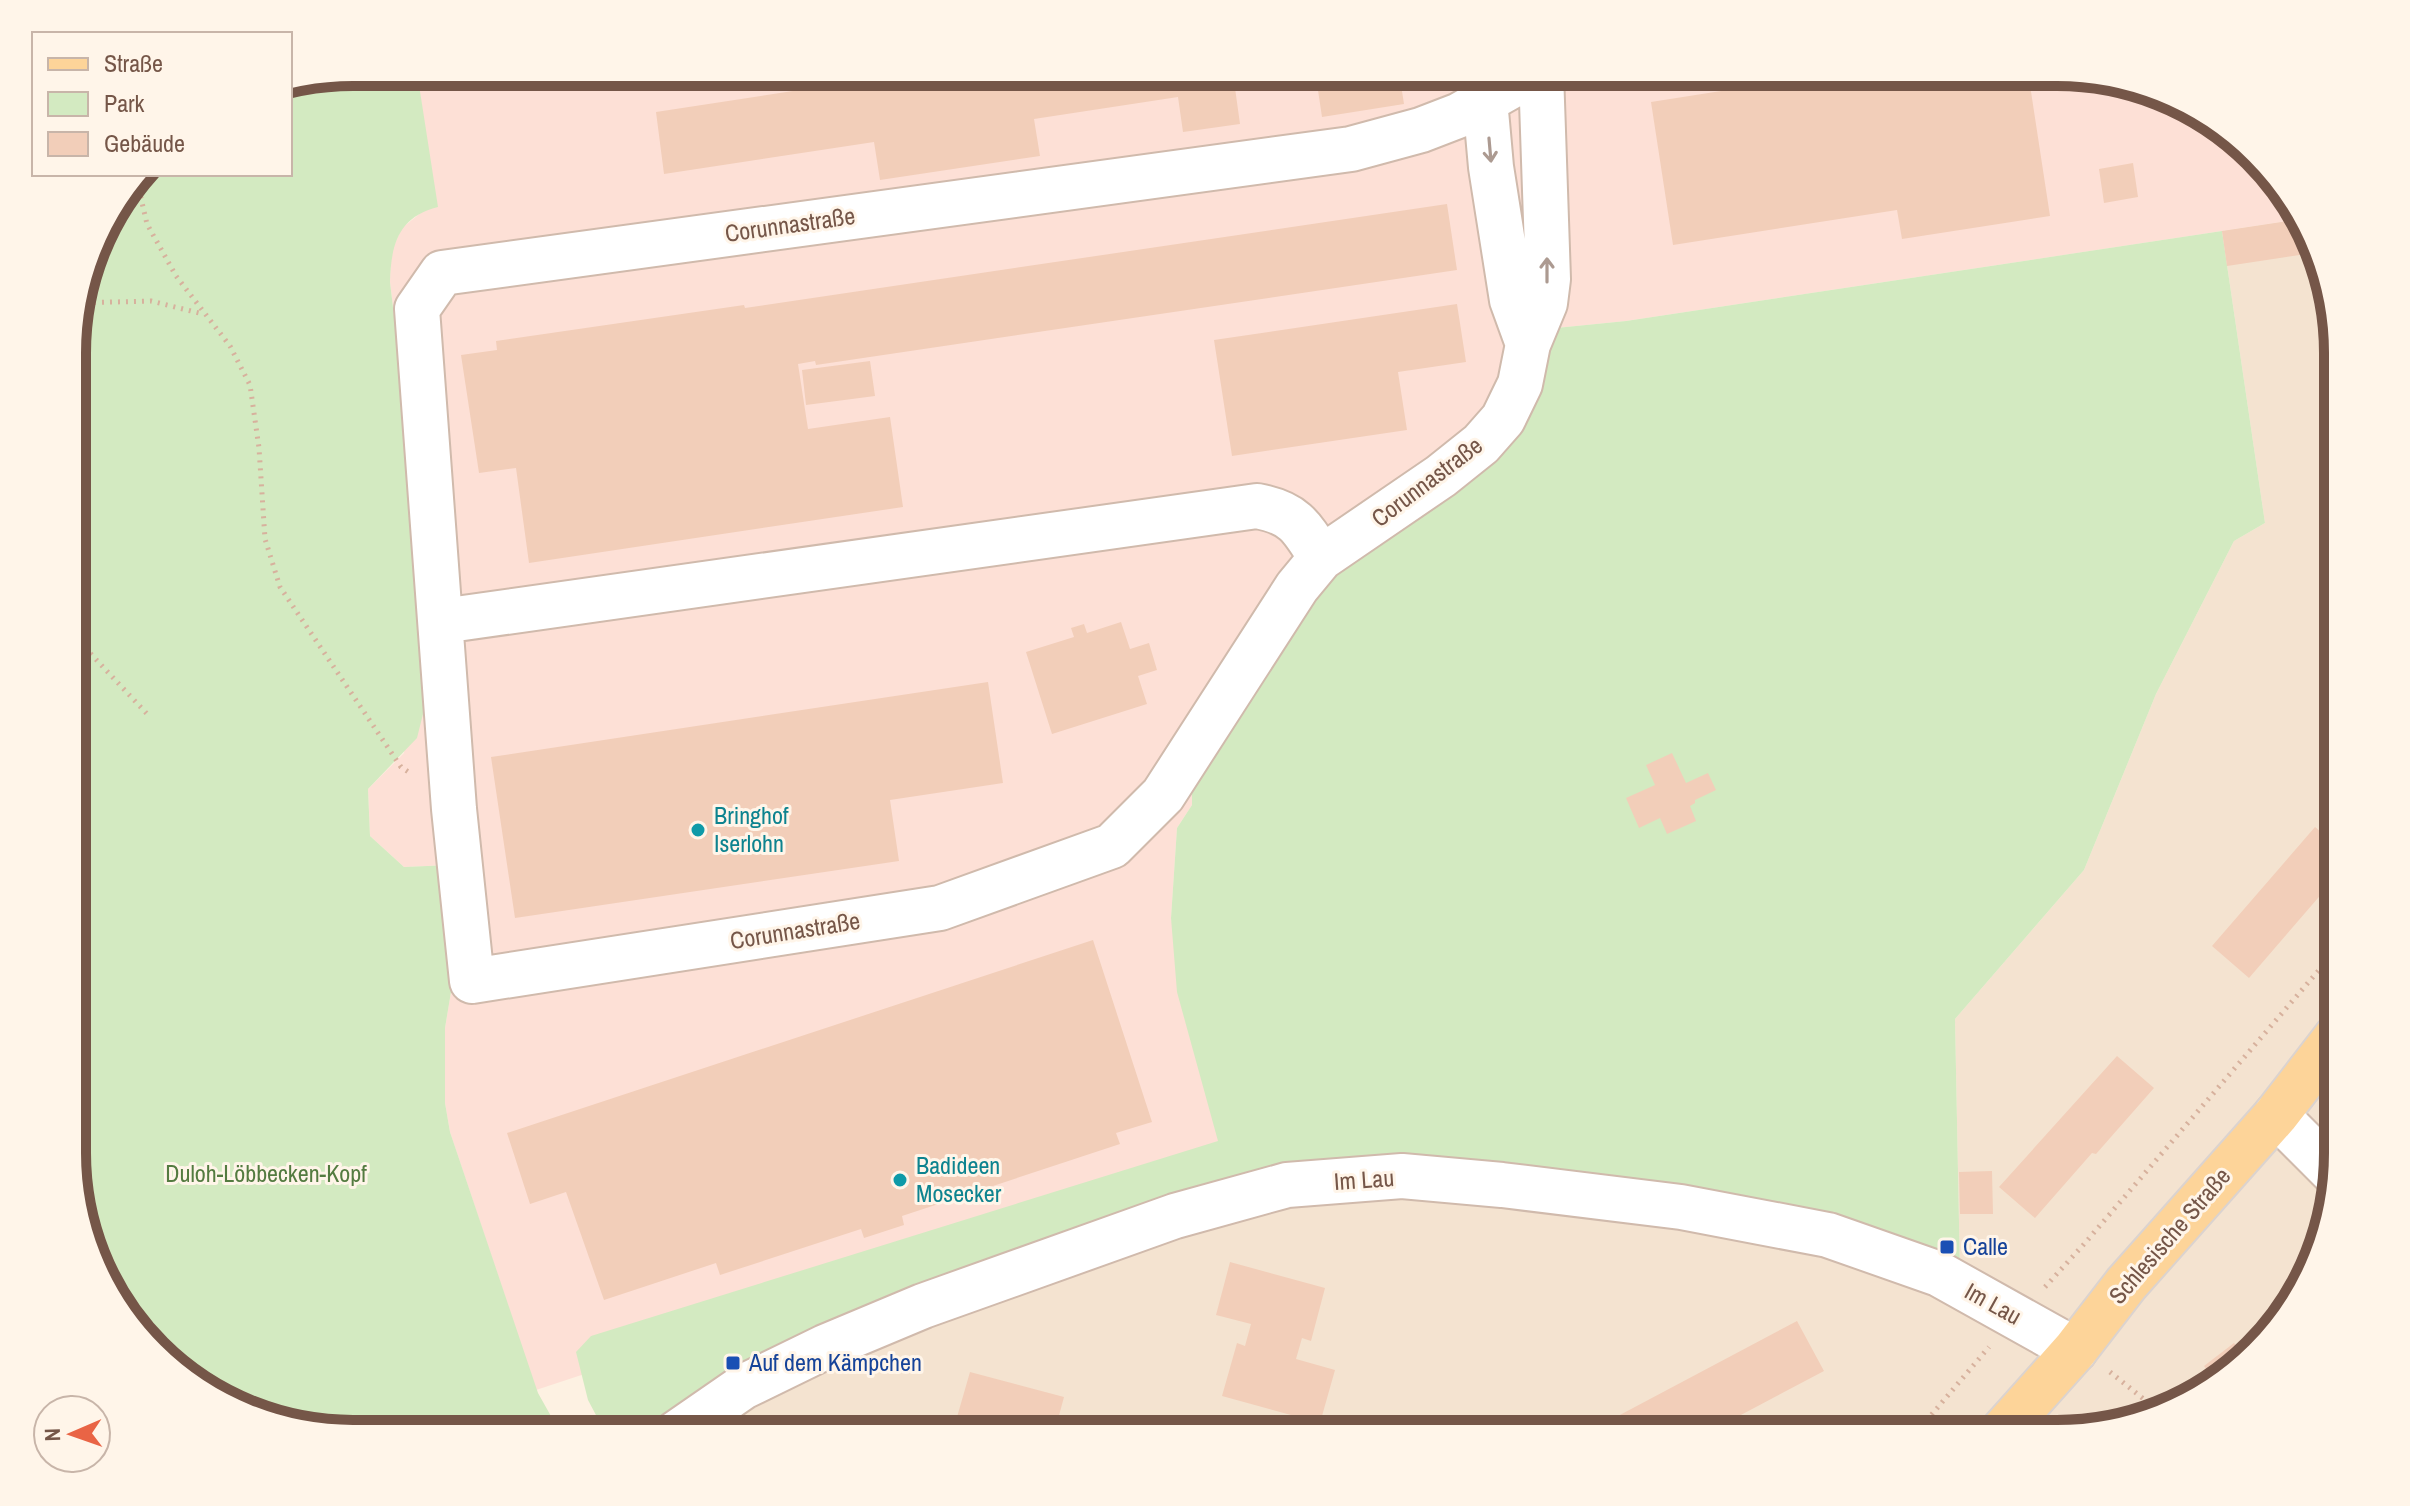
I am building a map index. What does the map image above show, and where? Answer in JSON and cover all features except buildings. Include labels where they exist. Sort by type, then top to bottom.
[{"type":"main road","name":"Schlesische Straße","points":[[2013,1419],[2075,1350],[2126,1284],[2276,1115],[2323,1054]]},
{"type":"street","points":[[1486,86],[1491,167],[1512,300],[1528,344]]},
{"type":"street","name":"Corunnastraße","points":[[1486,86],[1460,115],[1421,130],[1351,149],[442,273],[417,309],[454,809],[472,981],[940,908],[1112,846],[1163,795],[1297,587],[1321,558],[1441,476],[1481,444],[1503,419],[1520,384],[1528,344],[1545,303],[1548,279],[1540,86]]},
{"type":"street","points":[[442,621],[1257,506],[1278,510],[1299,523],[1321,558]]},
{"type":"street","points":[[2276,1115],[2323,1162]]},
{"type":"street","name":"Im Lau","points":[[696,1420],[743,1387],[825,1347],[923,1306],[1175,1216],[1287,1185],[1402,1176],[1502,1185],[1696,1210],[1828,1235],[1939,1274],[2075,1350]]},
{"type":"path","points":[[140,193],[147,224],[176,276],[230,346],[250,385],[259,448],[265,539],[280,587],[401,767],[454,809]]},
{"type":"path","points":[[91,303],[151,301],[204,314]]},
{"type":"path","points":[[86,649],[149,716]]},
{"type":"path","points":[[1928,1419],[2095,1231],[2323,965]]},
{"type":"path","points":[[2075,1350],[2102,1366],[2149,1403]]},
{"type":"shaded area","points":[[419,87],[2092,88],[2143,100],[2205,131],[2233,152],[2258,177],[2289,221],[1626,321],[1546,329],[1192,781],[1192,805],[1177,828],[1171,918],[1224,1163],[536,1390],[450,1132],[445,1103],[445,1028],[452,986],[451,865],[404,867],[370,836],[368,789],[404,753],[423,561],[390,282],[391,252],[402,228],[423,211]]},
{"type":"shaded area","points":[[2289,221],[2310,267],[2319,301],[2323,335],[2323,1171],[2319,1205],[2310,1239],[2296,1271],[2258,1329],[2220,1365],[2159,1400],[2126,1411],[2075,1419],[716,1420],[800,1366],[1241,1205],[1493,1187],[1960,1273],[1955,1019],[2084,870],[2156,694],[2234,541],[2265,523],[2222,231]]},
{"type":"green space","name":"Duloh-Löbbecken-Kopf","points":[[335,87],[419,87],[438,207],[414,218],[399,234],[392,256],[390,282],[423,561],[423,714],[417,738],[368,789],[370,836],[404,867],[451,865],[452,986],[445,1028],[445,1103],[450,1132],[538,1393],[553,1420],[318,1418],[267,1406],[235,1392],[190,1365],[141,1316],[106,1255],[88,1188],[88,318],[106,251],[122,219],[153,176],[292,176],[292,93],[301,91]]},
{"type":"green space","points":[[2222,231],[2265,523],[2234,541],[2156,694],[2084,870],[1955,1019],[1960,1273],[1832,1228],[1282,1173],[682,1420],[599,1420],[588,1400],[576,1352],[591,1336],[1218,1141],[1177,992],[1171,918],[1177,828],[1192,805],[1192,781],[1326,572],[1445,487],[1546,329],[1626,321]]},
{"type":"place","name":"Bringhof Iserlohn","points":[[698,830]]},
{"type":"place","name":"Badideen Mosecker","points":[[900,1180]]},
{"type":"place","name":"Calle","points":[[1947,1247]]},
{"type":"place","name":"Auf dem Kämpchen","points":[[733,1363]]}]
